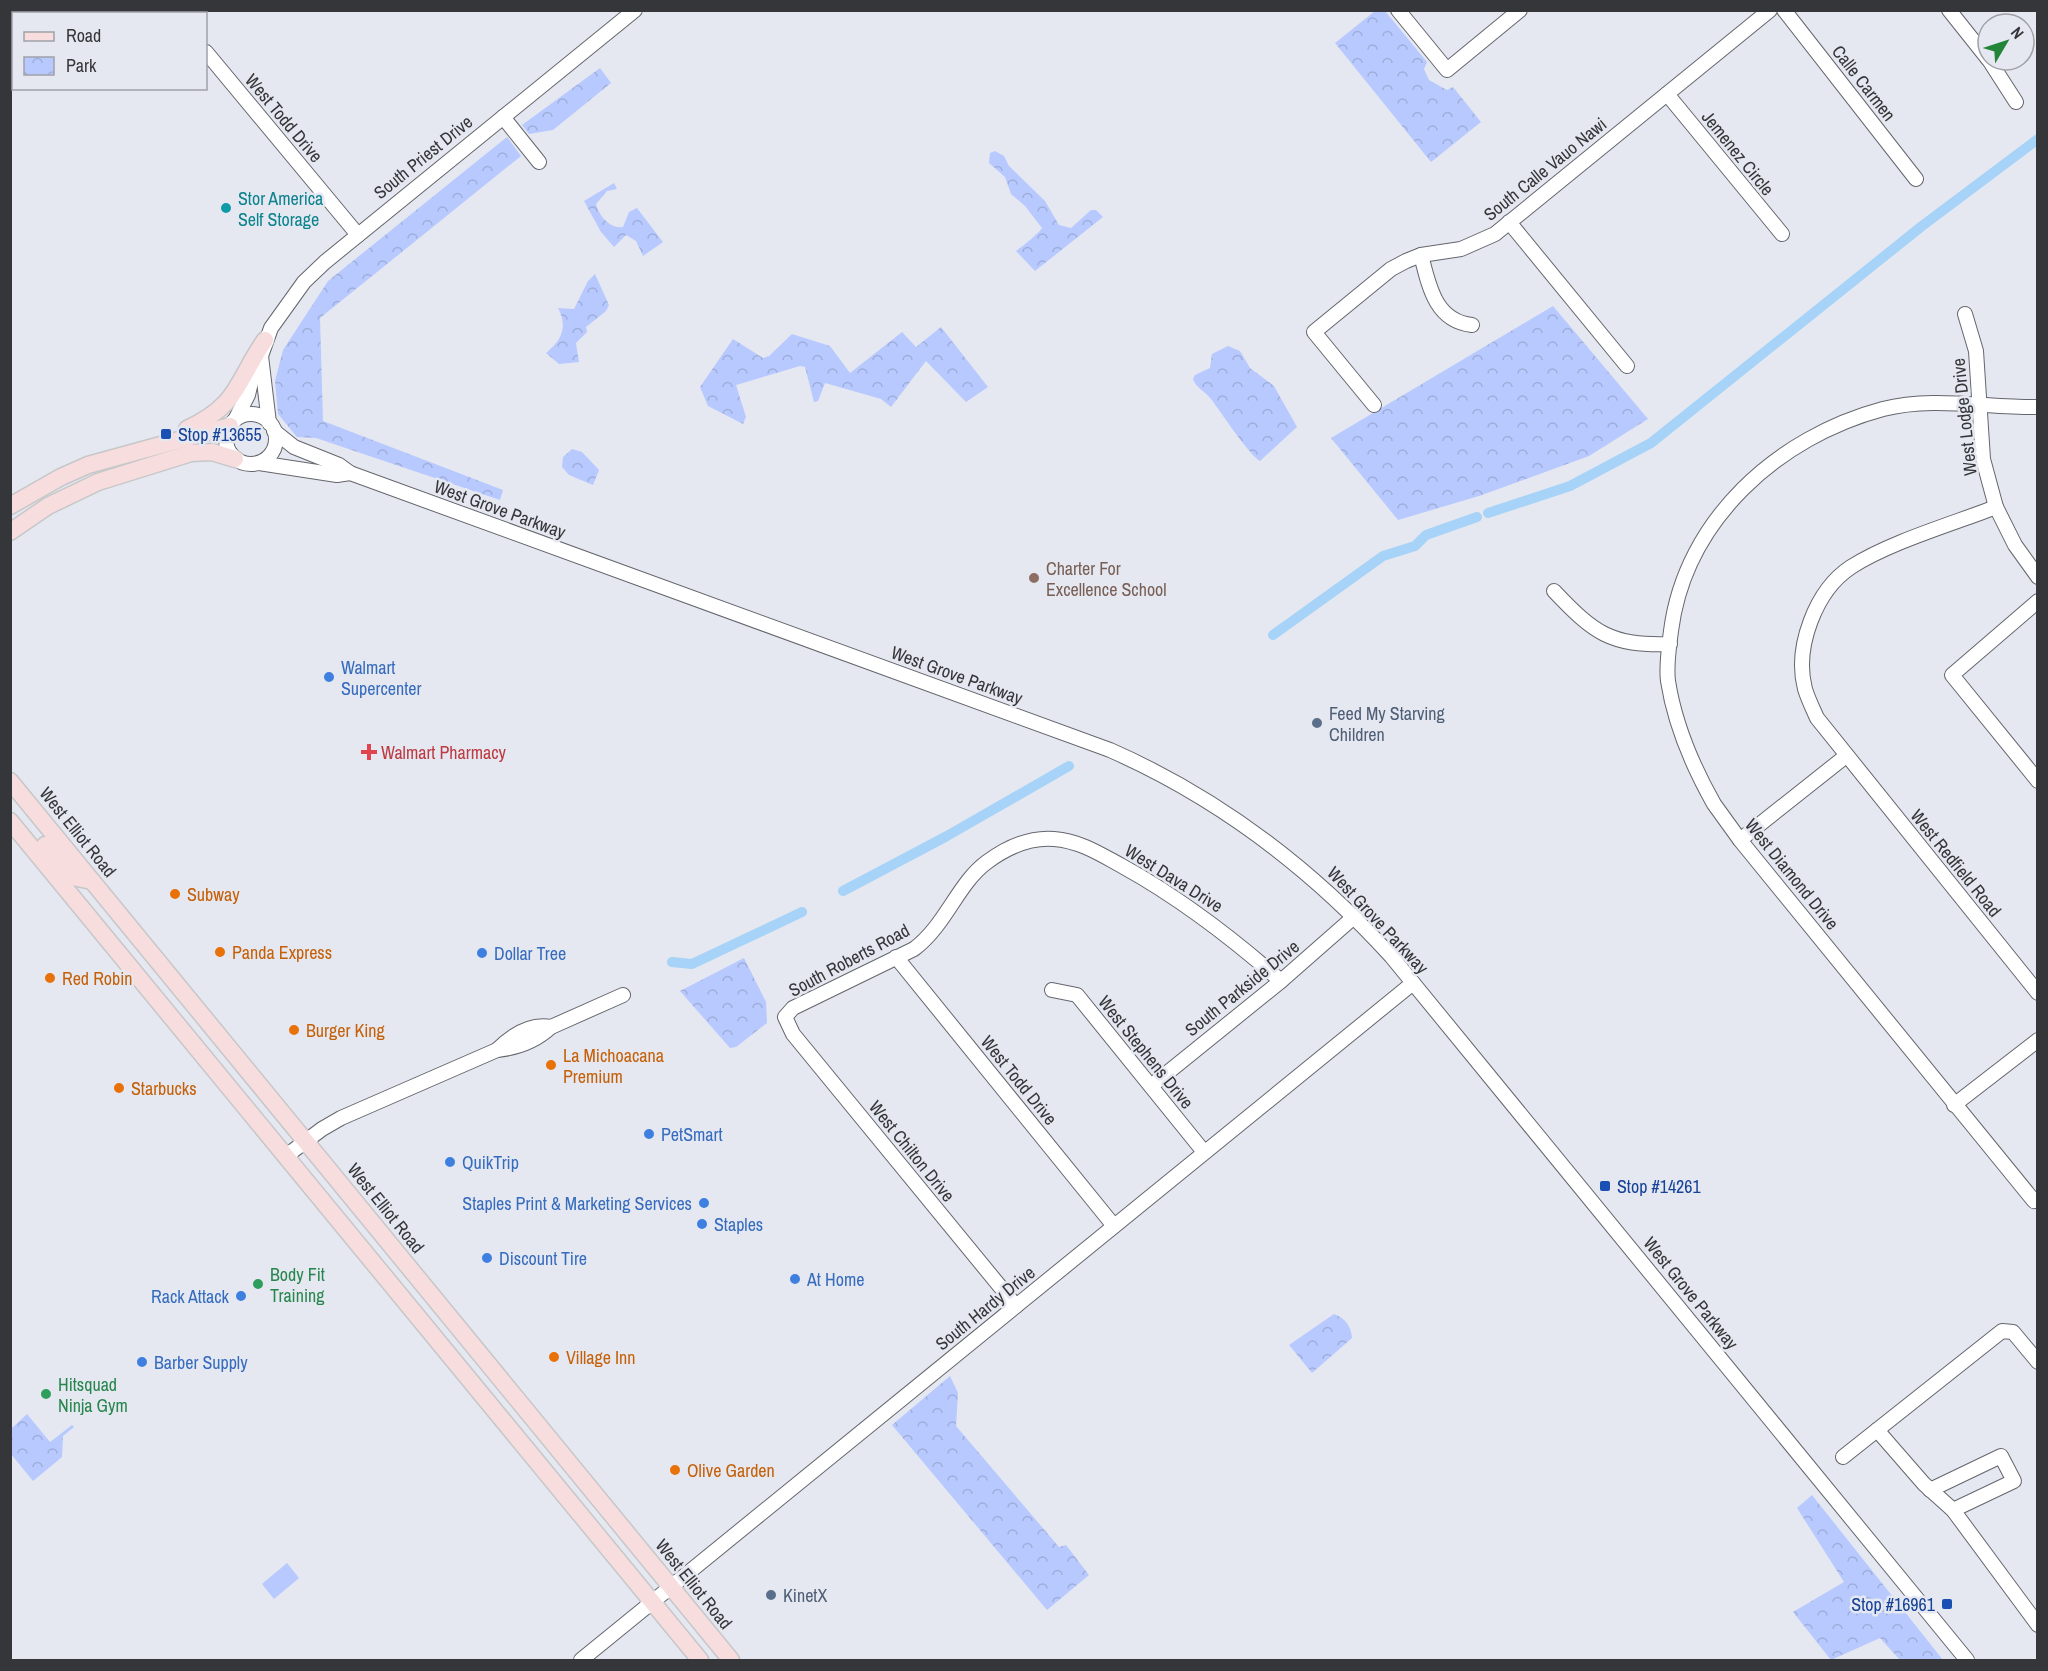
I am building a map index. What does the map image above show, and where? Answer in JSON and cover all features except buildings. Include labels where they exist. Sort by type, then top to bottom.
[{"type":"main road","points":[[146,448],[207,420],[221,410],[242,383],[250,363],[263,348]]},
{"type":"main road","points":[[10,506],[76,470],[232,423]]},
{"type":"main road","points":[[16,527],[62,498],[98,482],[180,457],[212,452],[235,459]]},
{"type":"main road","points":[[16,527],[34,504],[72,482],[76,470]]},
{"type":"main road","name":"West Elliot Road","points":[[10,781],[731,1660]]},
{"type":"main road","points":[[13,824],[35,833],[72,877],[92,881]]},
{"type":"main road","points":[[13,824],[700,1660]]},
{"type":"main road","points":[[75,899],[93,900],[127,940],[147,947]]},
{"type":"street","name":"South Priest Drive","points":[[232,423],[248,395],[255,365],[263,348],[304,282],[357,235],[635,10]]},
{"type":"street","points":[[1398,10],[1447,70],[1520,10]]},
{"type":"street","name":"South Calle Vauo Nawi","points":[[1374,405],[1314,332],[1391,269],[1421,255],[1461,249],[1495,234],[1770,10]]},
{"type":"street","name":"Calle Carmen","points":[[1784,10],[1916,178]]},
{"type":"street","points":[[1949,10],[1976,45]]},
{"type":"street","name":"West Todd Drive","points":[[207,53],[357,235]]},
{"type":"street","points":[[1996,72],[2016,102]]},
{"type":"street","name":"Jemenez Circle","points":[[1667,94],[1782,234]]},
{"type":"street","points":[[503,117],[539,162]]},
{"type":"street","points":[[1509,222],[1627,366]]},
{"type":"street","points":[[1421,255],[1431,291],[1440,308],[1457,323],[1472,325]]},
{"type":"street","name":"West Lodge Drive","points":[[1965,314],[1976,351],[1983,459],[1996,507],[2015,545],[2037,577]]},
{"type":"street","points":[[263,348],[275,439],[271,453],[259,463],[243,463],[235,459],[227,447],[226,440],[232,423],[242,416],[257,415],[272,427]]},
{"type":"street","points":[[1554,591],[1593,630],[1637,645],[1670,644],[1674,605],[1712,522],[1743,488],[1794,446],[1843,421],[1886,408],[1937,404],[2037,407]]},
{"type":"street","name":"West Grove Parkway","points":[[272,427],[294,447],[339,465],[350,473],[1110,750],[1174,782],[1242,822],[1303,868],[1354,916],[1413,983],[1967,1660]]},
{"type":"street","name":"West Grove Parkway","points":[[259,463],[337,475],[350,473]]},
{"type":"street","name":"West Redfield Road","points":[[1996,507],[1893,547],[1851,567],[1827,590],[1811,619],[1803,656],[1804,687],[1817,718],[2037,993]]},
{"type":"street","points":[[2037,601],[1952,675],[2037,781]]},
{"type":"street","name":"West Diamond Drive","points":[[1670,644],[1668,679],[1677,724],[1687,754],[1714,804],[1740,840],[1954,1105],[2036,1200]]},
{"type":"street","points":[[1740,840],[1846,756]]},
{"type":"street","name":"West Dava Drive","points":[[1032,841],[1054,839],[1085,846],[1164,889],[1219,928],[1281,981]]},
{"type":"street","name":"South Roberts Road","points":[[785,1017],[800,1004],[896,957],[930,937],[984,864],[1007,848],[1032,841]]},
{"type":"street","name":"South Parkside Drive","points":[[1151,1086],[1281,981],[1354,916]]},
{"type":"street","name":"West Todd Drive","points":[[896,957],[1114,1227]]},
{"type":"street","name":"South Hardy Drive","points":[[581,1660],[1413,983]]},
{"type":"street","name":"West Stephens Drive","points":[[1052,990],[1077,995],[1204,1152]]},
{"type":"street","points":[[286,1156],[341,1118],[497,1050],[514,1048],[542,1035],[551,1027],[623,995]]},
{"type":"street","name":"West Chilton Drive","points":[[785,1017],[793,1034],[1016,1306]]},
{"type":"street","points":[[1954,1105],[2037,1040]]},
{"type":"street","points":[[1843,1457],[2002,1331],[2013,1332],[2037,1362]]},
{"type":"street","points":[[1877,1430],[1930,1490],[1953,1510],[2037,1625]]},
{"type":"street","points":[[1930,1490],[2001,1456],[2014,1481],[1953,1510]]},
{"type":"green space","points":[[1375,11],[1385,11],[1427,62],[1424,69],[1429,80],[1447,90],[1453,87],[1481,122],[1431,162],[1335,43]]},
{"type":"green space","points":[[600,68],[611,83],[553,130],[529,134],[522,125]]},
{"type":"green space","points":[[507,137],[521,156],[320,318],[323,421],[503,490],[500,500],[316,438],[297,437],[278,414],[275,381],[283,350],[328,281]]},
{"type":"green space","points":[[995,151],[1004,156],[1009,166],[1045,201],[1059,225],[1071,228],[1091,210],[1096,210],[1103,217],[1035,271],[1016,251],[1042,228],[1025,206],[1011,194],[1005,177],[989,163],[990,153]]},
{"type":"green space","points":[[614,183],[617,189],[607,191],[596,204],[597,209],[610,224],[623,227],[629,212],[637,208],[663,242],[643,256],[636,241],[626,235],[614,247],[601,232],[584,201]]},
{"type":"green space","points":[[595,274],[609,305],[606,311],[586,327],[587,332],[576,343],[579,362],[559,364],[546,353],[562,333],[563,321],[558,308],[574,309],[588,281]]},
{"type":"green space","points":[[1553,306],[1648,419],[1589,456],[1479,496],[1398,520],[1331,438]]},
{"type":"green space","points":[[941,327],[988,387],[966,402],[926,361],[891,407],[881,399],[825,383],[818,401],[814,402],[805,367],[800,366],[736,385],[746,417],[743,424],[708,406],[700,387],[733,339],[763,358],[769,356],[792,334],[830,346],[850,373],[902,332],[916,347]]},
{"type":"green space","points":[[1228,346],[1240,351],[1250,368],[1274,386],[1297,427],[1260,461],[1249,451],[1211,399],[1193,379],[1195,375],[1210,368],[1212,354]]},
{"type":"green space","points":[[572,449],[582,452],[599,470],[593,485],[569,475],[562,467],[563,457]]},
{"type":"green space","points":[[744,958],[766,1002],[767,1023],[736,1047],[730,1048],[680,991]]},
{"type":"green space","points":[[1334,1314],[1347,1323],[1352,1338],[1312,1373],[1289,1345]]},
{"type":"green space","points":[[950,1376],[958,1393],[956,1426],[1059,1547],[1066,1545],[1089,1575],[1047,1610],[892,1425]]},
{"type":"green space","points":[[27,1414],[50,1442],[72,1425],[74,1427],[63,1436],[62,1457],[33,1481],[11,1454],[11,1429]]},
{"type":"green space","points":[[1812,1495],[1943,1660],[1900,1660],[1880,1638],[1831,1660],[1793,1612],[1844,1582],[1797,1508]]},
{"type":"green space","points":[[287,1563],[299,1578],[274,1599],[262,1584]]},
{"type":"waterway","points":[[1488,513],[1570,486],[1651,443],[1922,226],[2038,139]]},
{"type":"waterway","points":[[1273,635],[1383,556],[1415,546],[1426,535],[1477,517]]},
{"type":"waterway","points":[[843,891],[947,836],[1069,766]]},
{"type":"waterway","points":[[672,962],[692,964],[802,912]]},
{"type":"place","name":"Stor America Self Storage","points":[[226,208]]},
{"type":"place","name":"Stop #13655","points":[[166,434]]},
{"type":"place","name":"Charter For Excellence School","points":[[1034,578]]},
{"type":"place","name":"Walmart Supercenter","points":[[329,677]]},
{"type":"place","name":"Feed My Starving Children","points":[[1317,723]]},
{"type":"place","name":"Walmart Pharmacy","points":[[369,752]]},
{"type":"place","name":"Subway","points":[[175,894]]},
{"type":"place","name":"Panda Express","points":[[220,952]]},
{"type":"place","name":"Dollar Tree","points":[[482,953]]},
{"type":"place","name":"Red Robin","points":[[50,978]]},
{"type":"place","name":"Burger King","points":[[294,1030]]},
{"type":"place","name":"La Michoacana Premium","points":[[551,1065]]},
{"type":"place","name":"Starbucks","points":[[119,1088]]},
{"type":"place","name":"PetSmart","points":[[649,1134]]},
{"type":"place","name":"QuikTrip","points":[[450,1162]]},
{"type":"place","name":"Stop #14261","points":[[1605,1186]]},
{"type":"place","name":"Staples Print & Marketing Services","points":[[704,1203]]},
{"type":"place","name":"Staples","points":[[702,1224]]},
{"type":"place","name":"Discount Tire","points":[[487,1258]]},
{"type":"place","name":"At Home","points":[[795,1279]]},
{"type":"place","name":"Body Fit Training","points":[[258,1284]]},
{"type":"place","name":"Rack Attack","points":[[241,1296]]},
{"type":"place","name":"Village Inn","points":[[554,1357]]},
{"type":"place","name":"Barber Supply","points":[[142,1362]]},
{"type":"place","name":"Hitsquad Ninja Gym","points":[[46,1394]]},
{"type":"place","name":"Olive Garden","points":[[675,1470]]},
{"type":"place","name":"KinetX","points":[[771,1595]]},
{"type":"place","name":"Stop #16961","points":[[1947,1604]]}]
